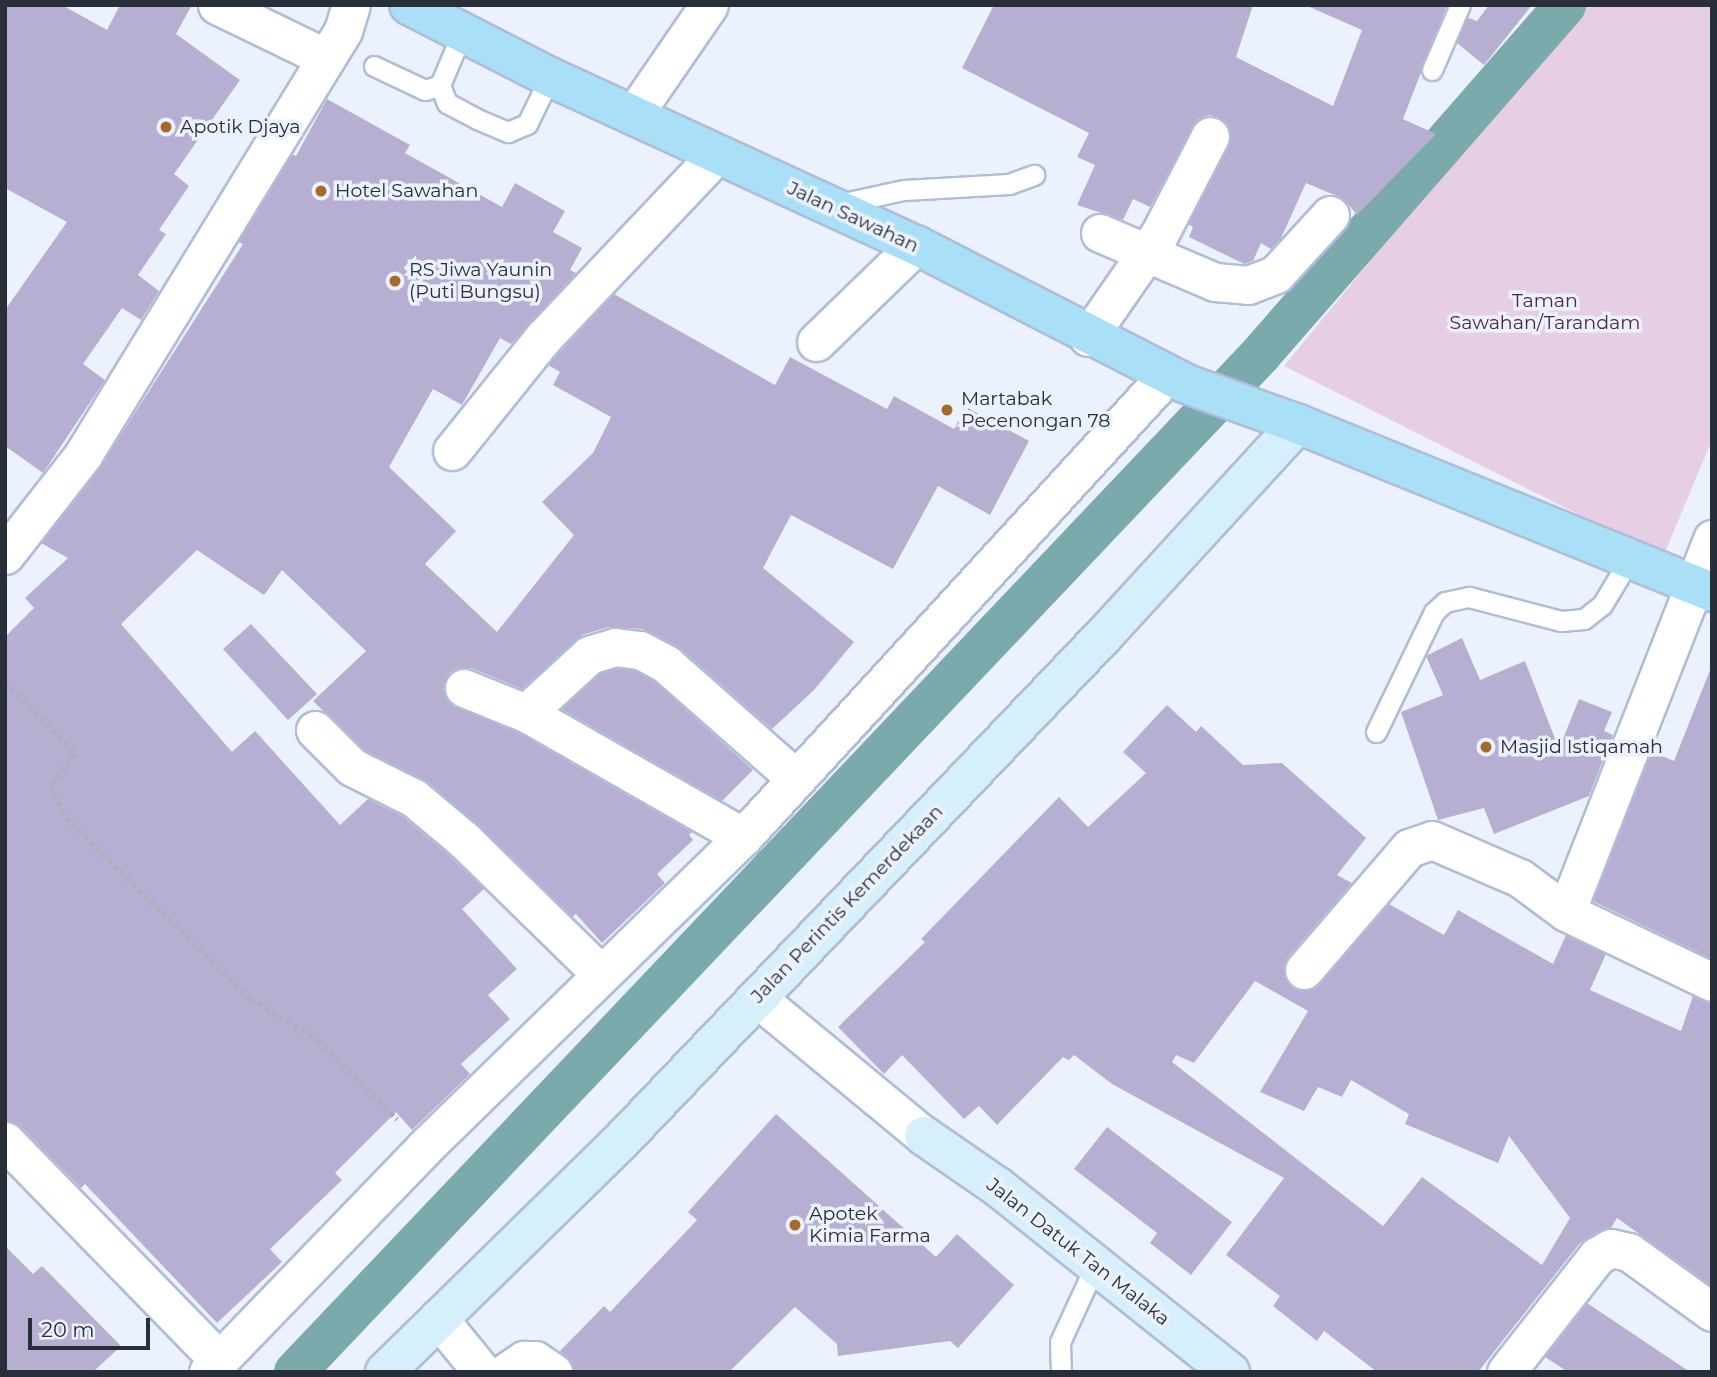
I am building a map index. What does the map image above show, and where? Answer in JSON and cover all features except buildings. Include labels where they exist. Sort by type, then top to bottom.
[{"type":"main road","name":"Jalan Sawahan","points":[[409,5],[456,21],[550,77],[916,245],[1088,337],[1176,379],[1287,420],[1703,589]]},
{"type":"main road","name":"Jalan Perintis Kemerdekaan","points":[[385,1372],[621,1141],[1117,622],[1287,420]]},
{"type":"main road","name":"Jalan Datuk Tan Malaka","points":[[924,1136],[998,1187],[1230,1372]]},
{"type":"street","points":[[217,5],[326,58]]},
{"type":"street","points":[[5,555],[83,455],[343,31],[351,5]]},
{"type":"street","points":[[634,114],[709,5]]},
{"type":"street","points":[[1088,337],[1146,253],[1210,136]]},
{"type":"street","points":[[452,451],[543,338],[717,154]]},
{"type":"street","points":[[1100,233],[1215,282],[1248,285],[1276,275],[1331,215]]},
{"type":"street","points":[[816,342],[916,245]]},
{"type":"street","points":[[5,1141],[214,1366],[425,1147],[600,973],[743,837],[794,777],[1176,379]]},
{"type":"street","points":[[1566,912],[1703,589],[1712,539]]},
{"type":"street","points":[[526,713],[589,655],[615,646],[640,650],[666,664],[794,777]]},
{"type":"street","points":[[464,688],[526,713],[743,837]]},
{"type":"street","points":[[316,730],[352,767],[414,798],[464,840],[600,973]]},
{"type":"street","points":[[1304,970],[1409,848],[1421,841],[1447,843],[1520,878],[1566,912],[1712,982]]},
{"type":"street","points":[[757,998],[924,1136]]},
{"type":"street","points":[[1506,1372],[1597,1256],[1611,1248],[1629,1251],[1710,1308]]},
{"type":"street","points":[[438,1318],[482,1372]]},
{"type":"street","points":[[506,1372],[524,1360],[535,1360],[553,1372]]},
{"type":"lane","points":[[1432,70],[1460,5]]},
{"type":"lane","points":[[456,21],[440,85],[447,103],[508,132],[527,124],[550,77]]},
{"type":"lane","points":[[374,66],[425,90],[440,85]]},
{"type":"lane","points":[[831,206],[904,190],[1009,184],[1034,175]]},
{"type":"lane","points":[[1376,732],[1434,612],[1445,602],[1469,597],[1561,621],[1584,619],[1602,605],[1629,560]]},
{"type":"lane","points":[[1061,1372],[1060,1342],[1095,1266]]},
{"type":"path","points":[[5,681],[76,754],[50,787],[66,817],[250,999],[318,1040],[425,1147]]},
{"type":"green space","name":"Taman Sawahan/Tarandam","points":[[1580,5],[1712,5],[1712,440],[1663,557],[1284,366]]},
{"type":"waterway","points":[[295,1372],[1260,355],[1565,5]]},
{"type":"place","name":"Apotik Djaya","points":[[166,127]]},
{"type":"place","name":"Hotel Sawahan","points":[[321,191]]},
{"type":"place","name":"RS Jiwa Yaunin (Puti Bungsu)","points":[[395,281]]},
{"type":"place","name":"Martabak Pecenongan 78","points":[[947,410]]},
{"type":"place","name":"Masjid Istiqamah","points":[[1486,747]]},
{"type":"place","name":"Apotek Kimia Farma","points":[[795,1225]]}]
